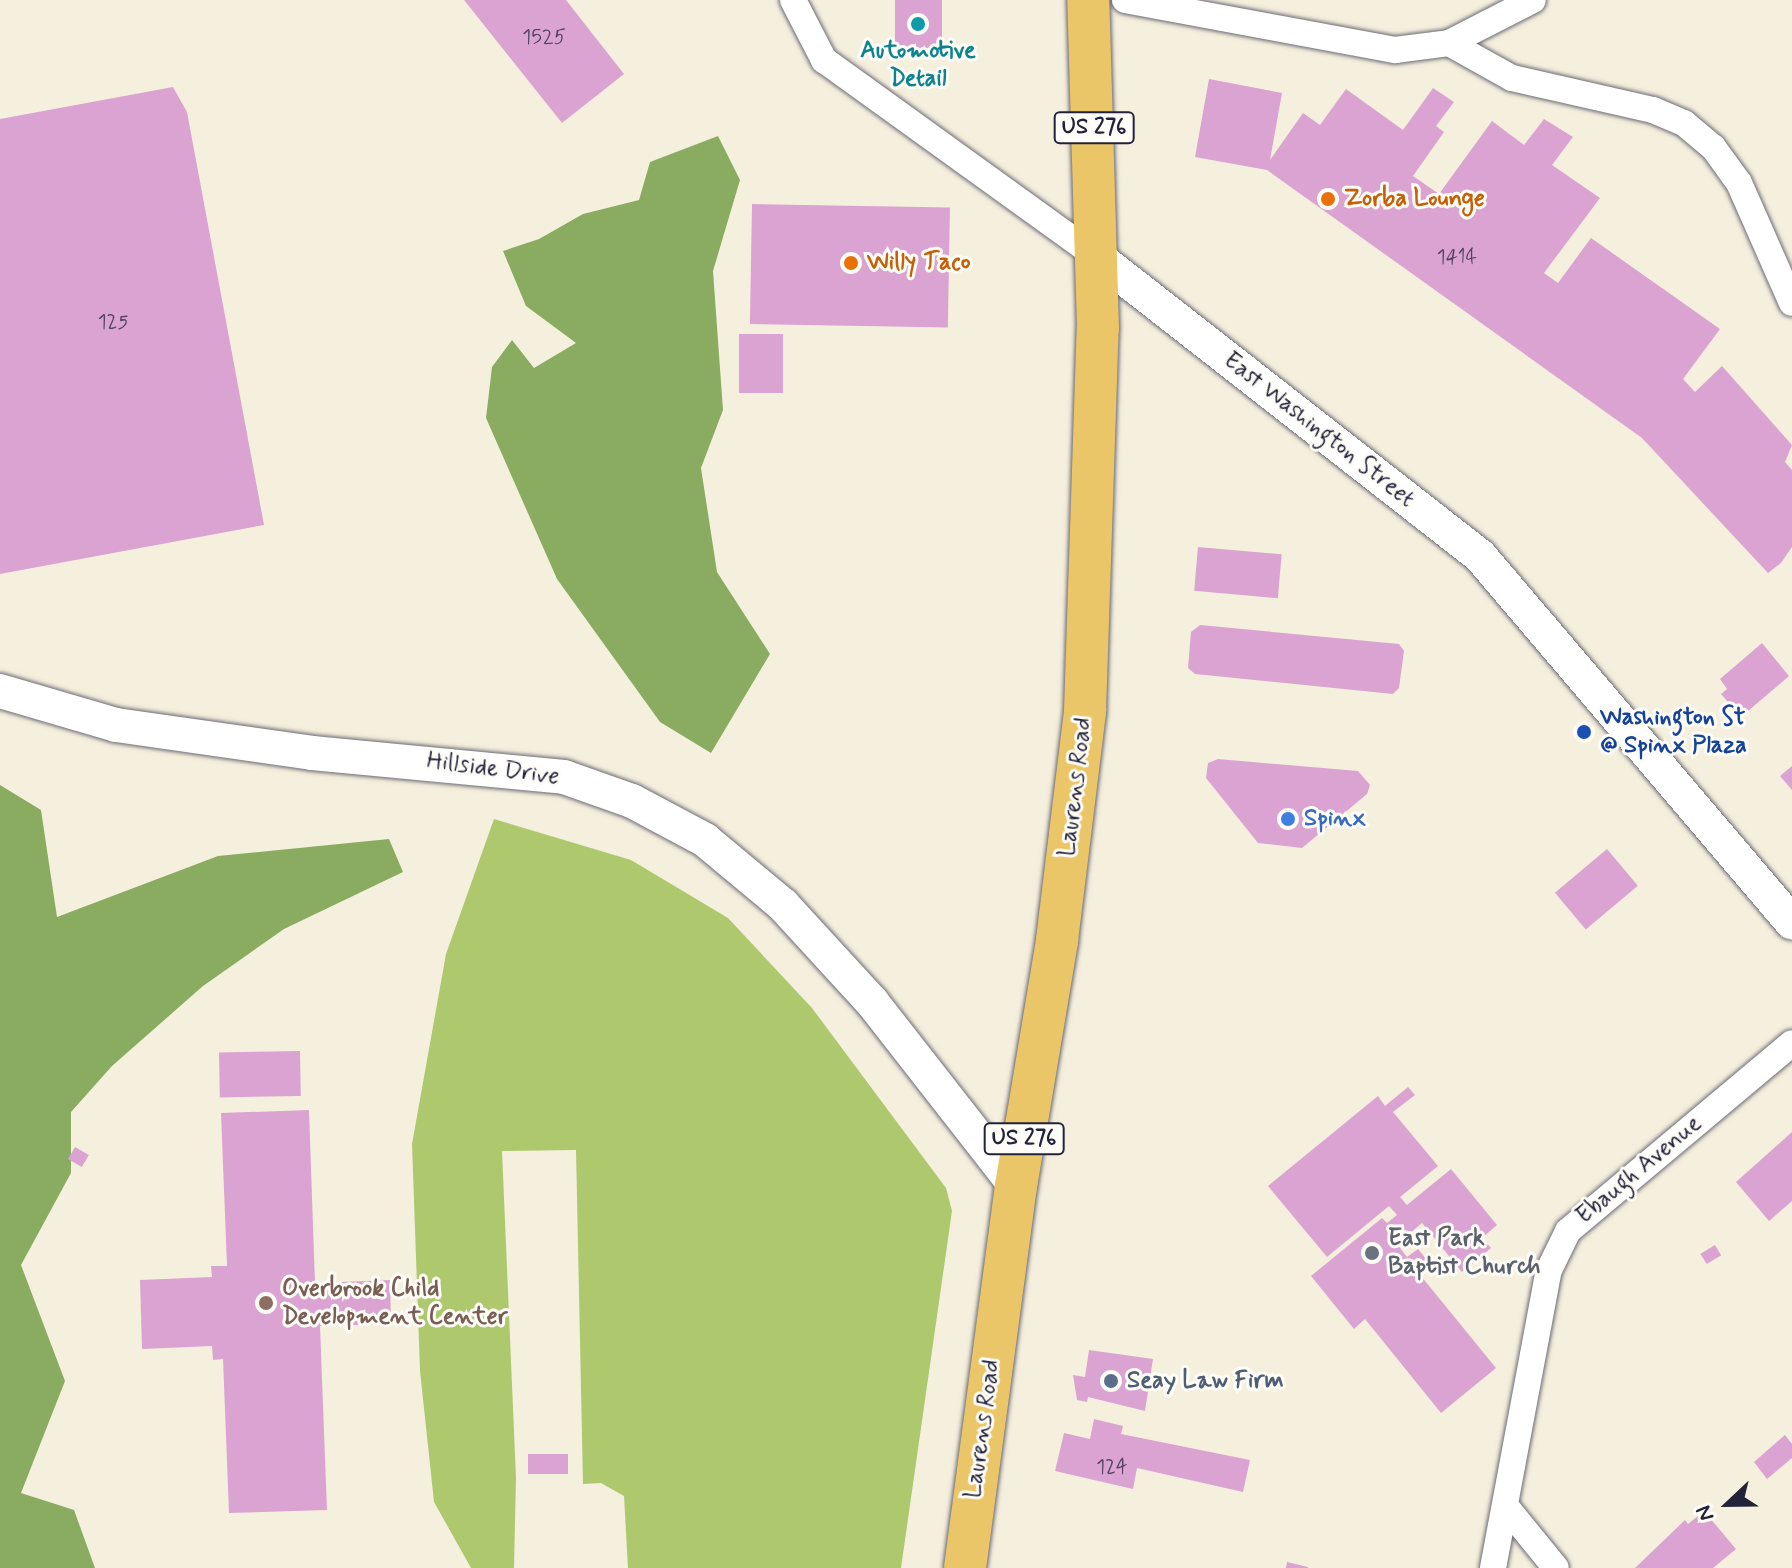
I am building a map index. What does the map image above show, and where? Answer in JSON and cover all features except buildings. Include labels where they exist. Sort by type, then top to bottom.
[{"type":"main road","name":"Laurens Road","points":[[965,1568],[1016,1186],[1057,940],[1085,711],[1096,256],[1088,0]]},
{"type":"street","name":"East Washington Street","points":[[793,0],[824,60],[1096,256],[1480,556],[1792,922]]},
{"type":"street","points":[[1125,0],[1395,50],[1449,43],[1533,0]]},
{"type":"street","points":[[1449,43],[1512,78],[1653,110],[1684,123],[1713,147],[1739,183],[1792,303]]},
{"type":"street","name":"Hillside Drive","points":[[0,691],[116,725],[312,753],[564,777],[632,801],[705,840],[783,905],[872,1002],[1016,1186]]},
{"type":"street","name":"Ebaugh Avenue","points":[[1493,1568],[1507,1508],[1549,1270],[1568,1231],[1792,1043]]},
{"type":"street","points":[[1507,1508],[1556,1568]]},
{"type":"green space","points":[[718,136],[740,180],[713,271],[723,410],[701,468],[717,572],[770,654],[711,753],[660,722],[557,579],[486,418],[492,367],[512,340],[534,368],[576,343],[526,306],[503,251],[539,239],[583,214],[639,200],[650,162]]},
{"type":"green space","points":[[0,785],[41,810],[57,917],[218,856],[389,839],[403,872],[284,929],[203,986],[112,1066],[71,1112],[71,1173],[21,1265],[65,1381],[21,1493],[74,1510],[95,1568],[0,1568]]},
{"type":"green space","points":[[494,819],[631,860],[728,918],[812,1008],[946,1188],[952,1211],[901,1568],[628,1568],[624,1496],[601,1483],[583,1484],[576,1150],[502,1151],[516,1478],[514,1568],[471,1568],[434,1502],[420,1371],[412,1144],[446,954]]},
{"type":"place","name":"Automotive Detail","points":[[918,24]]},
{"type":"place","name":"Zorba Lounge","points":[[1328,199]]},
{"type":"place","name":"Willy Taco","points":[[851,263]]},
{"type":"place","name":"Washington St @ Spinx Plaza","points":[[1584,732]]},
{"type":"place","name":"Spinx","points":[[1288,819]]},
{"type":"place","name":"East Park Baptist Church","points":[[1372,1253]]},
{"type":"place","name":"Overbrook Child Development Center","points":[[266,1303]]},
{"type":"place","name":"Seay Law Firm","points":[[1111,1381]]}]
